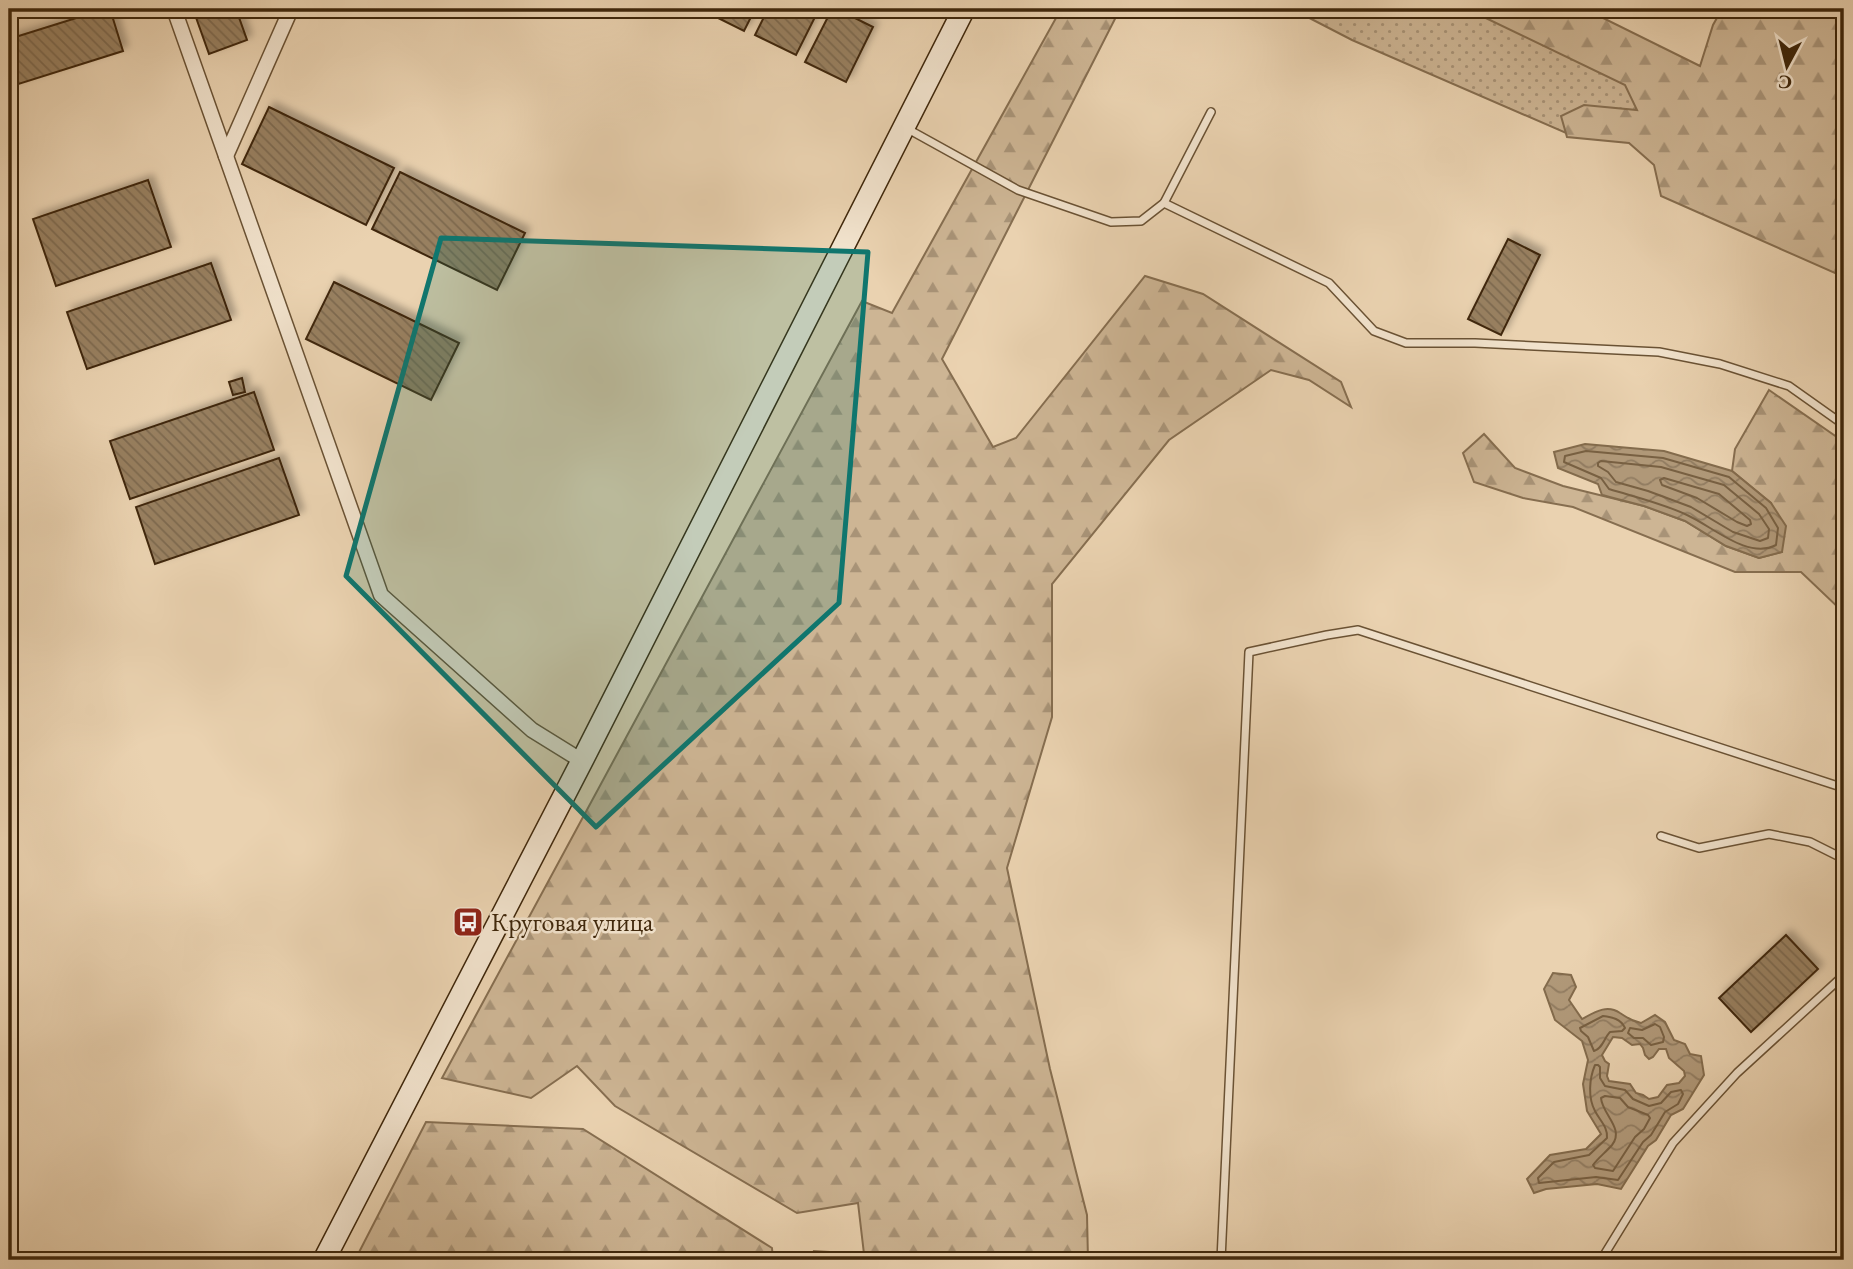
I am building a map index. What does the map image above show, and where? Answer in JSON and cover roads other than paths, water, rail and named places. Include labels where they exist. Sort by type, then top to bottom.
[{"type":"main road","points":[[324,1260],[582,761],[964,9]]},
{"type":"street","points":[[174,9],[381,595],[532,730],[582,761]]},
{"type":"street","points":[[226,156],[291,9]]},
{"type":"lane","points":[[905,128],[1018,190],[1111,222],[1141,221],[1164,203],[1211,112]]},
{"type":"lane","points":[[1164,203],[1329,283],[1374,331],[1406,343],[1475,343],[1659,352],[1720,364],[1789,386],[1844,425]]},
{"type":"lane","points":[[1221,1260],[1249,652],[1359,630],[1844,788]]},
{"type":"lane","points":[[1661,836],[1699,848],[1769,834],[1810,842],[1844,859]]},
{"type":"lane","points":[[1601,1260],[1673,1143],[1737,1073],[1844,975]]},
{"type":"water","points":[[1585,444],[1664,451],[1732,471],[1771,503],[1786,526],[1782,552],[1759,558],[1726,546],[1685,521],[1602,495],[1598,484],[1558,468],[1554,452]]},
{"type":"water","points":[[1553,973],[1571,975],[1576,987],[1569,1000],[1582,1019],[1606,1009],[1615,1010],[1641,1023],[1655,1015],[1665,1022],[1674,1040],[1685,1044],[1690,1054],[1701,1056],[1704,1075],[1683,1109],[1671,1115],[1656,1140],[1648,1146],[1621,1189],[1597,1184],[1546,1189],[1534,1193],[1527,1179],[1550,1155],[1586,1149],[1601,1134],[1587,1111],[1583,1084],[1588,1060],[1582,1041],[1555,1020],[1544,989]],"holes":[[[1613,1037],[1622,1038],[1632,1045],[1640,1044],[1649,1059],[1659,1049],[1666,1049],[1669,1058],[1684,1071],[1685,1076],[1679,1083],[1667,1085],[1658,1097],[1649,1099],[1636,1093],[1630,1084],[1609,1081],[1609,1064],[1602,1055]]]},
{"type":"place","name":"Круговая улица","points":[[468,922]]}]
